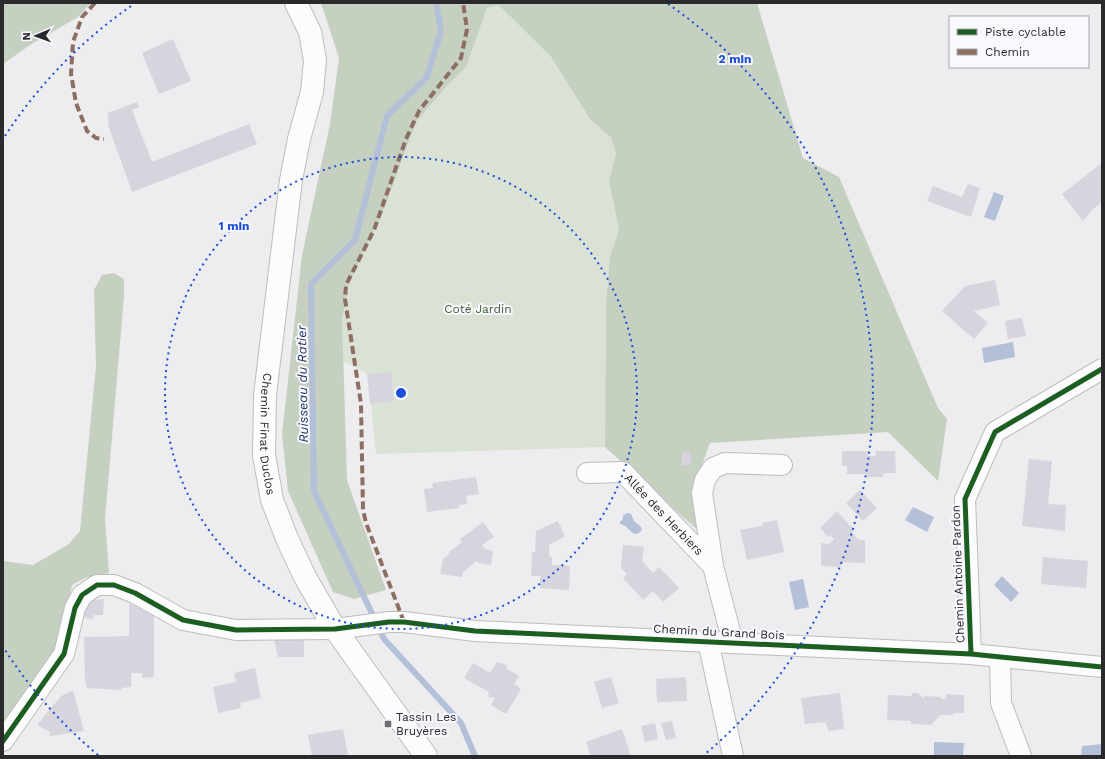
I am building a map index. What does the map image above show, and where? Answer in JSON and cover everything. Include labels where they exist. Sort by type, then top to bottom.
[{"type":"main road","name":"Chemin Finat Duclos","points":[[296,3],[310,32],[315,60],[312,92],[291,180],[265,395],[264,456],[272,500],[288,541],[305,577],[335,629],[426,756]]},
{"type":"street","name":"Chemin Antoine Pardon","points":[[971,654],[965,499],[995,432],[1102,369]]},
{"type":"street","name":"Allée des Herbiers","points":[[733,643],[713,566],[702,492],[705,480],[713,468],[724,463],[782,465]]},
{"type":"street","name":"Allée des Herbiers","points":[[587,473],[624,472],[713,566]]},
{"type":"street","name":"Chemin du Grand Bois","points":[[3,741],[64,654],[75,608],[82,595],[97,585],[114,585],[135,593],[183,620],[236,630],[335,629],[390,622],[404,622],[476,631],[971,654],[1102,668]]},
{"type":"street","points":[[708,641],[733,756]]},
{"type":"street","points":[[1000,657],[1001,703],[1021,756]]},
{"type":"green space","points":[[3,3],[91,3],[78,17],[30,45],[3,64]]},
{"type":"green space","points":[[321,3],[757,3],[803,158],[839,177],[938,408],[947,419],[938,481],[888,432],[710,443],[696,481],[702,534],[605,447],[606,304],[610,256],[619,230],[609,181],[616,153],[611,138],[590,119],[551,57],[499,5],[487,8],[466,67],[443,90],[416,122],[383,212],[349,283],[342,320],[347,480],[386,590],[354,599],[333,592],[288,491],[282,434],[302,255],[330,124],[339,58]]},
{"type":"green space","name":"Coté Jardin","points":[[500,5],[551,57],[590,119],[611,138],[616,153],[609,181],[619,230],[610,256],[606,304],[605,447],[376,454],[368,374],[343,361],[342,320],[349,283],[383,212],[416,122],[443,90],[466,67],[487,8]]},
{"type":"green space","points":[[114,273],[124,279],[124,296],[105,519],[109,573],[85,578],[72,585],[58,652],[3,730],[3,561],[33,565],[69,544],[80,531],[96,366],[94,290],[102,275]]},
{"type":"water","points":[[994,192],[1004,196],[995,221],[984,217]]},
{"type":"water","points":[[1013,342],[1015,357],[984,363],[982,348]]},
{"type":"water","points":[[913,507],[934,517],[927,532],[905,520]]},
{"type":"water","points":[[628,513],[631,514],[634,521],[641,527],[642,530],[639,533],[634,534],[624,525],[620,524],[623,519],[623,515]]},
{"type":"water","points":[[1002,576],[1019,593],[1011,602],[994,585]]},
{"type":"water","points":[[803,579],[809,607],[795,610],[789,582]]},
{"type":"water","points":[[934,742],[964,743],[963,756],[934,756]]},
{"type":"water","points":[[1102,744],[1102,756],[1081,756],[1082,746]]},
{"type":"building","points":[[173,39],[191,81],[159,94],[142,53]]},
{"type":"building","points":[[137,102],[139,107],[132,110],[152,162],[249,124],[257,144],[132,192],[108,125],[108,113]]},
{"type":"building","points":[[1102,163],[1102,202],[1093,209],[1083,221],[1062,194]]},
{"type":"building","points":[[968,184],[980,188],[971,217],[927,201],[933,186],[962,197]]},
{"type":"building","points":[[995,280],[1000,305],[974,311],[988,323],[974,339],[942,311],[965,286]]},
{"type":"building","points":[[1022,318],[1026,336],[1008,339],[1005,321]]},
{"type":"building","points":[[391,372],[394,401],[370,404],[367,374]]},
{"type":"building","points":[[842,451],[868,451],[868,456],[876,456],[875,451],[895,451],[896,473],[883,473],[883,477],[867,477],[867,474],[847,474],[847,466],[842,466]]},
{"type":"building","points":[[691,452],[691,465],[682,465],[682,453]]},
{"type":"building","points":[[1029,459],[1052,461],[1048,504],[1066,505],[1065,531],[1022,526]]},
{"type":"building","points":[[476,477],[479,494],[466,496],[467,504],[459,505],[459,508],[427,512],[424,489],[433,488],[432,483]]},
{"type":"building","points":[[860,490],[877,508],[863,521],[846,503]]},
{"type":"building","points":[[837,511],[854,530],[852,533],[859,540],[865,540],[865,563],[841,562],[841,567],[821,566],[821,543],[829,544],[834,539],[830,535],[828,537],[820,528]]},
{"type":"building","points":[[777,520],[784,552],[747,560],[740,530],[762,526],[762,523]]},
{"type":"building","points":[[558,521],[565,536],[549,545],[549,556],[552,557],[552,565],[570,566],[569,590],[540,588],[540,576],[531,576],[532,552],[535,552],[536,531]]},
{"type":"building","points":[[483,522],[494,537],[482,545],[485,549],[493,551],[491,565],[479,563],[477,561],[463,572],[462,577],[440,574],[443,559],[450,553],[449,552],[462,542],[460,539]]},
{"type":"building","points":[[623,545],[644,547],[642,561],[653,573],[659,567],[679,588],[663,602],[653,591],[643,600],[623,578],[627,574],[621,568]]},
{"type":"building","points":[[1043,557],[1088,561],[1086,588],[1041,584]]},
{"type":"building","points":[[104,599],[103,615],[94,615],[92,620],[83,617],[86,605],[91,600]]},
{"type":"building","points":[[129,603],[154,616],[154,677],[142,678],[142,673],[131,673],[131,687],[121,688],[121,690],[87,688],[85,681],[84,637],[129,636]]},
{"type":"building","points":[[274,638],[304,638],[304,657],[278,657]]},
{"type":"building","points":[[497,662],[507,665],[506,668],[519,676],[514,684],[521,689],[506,714],[491,705],[495,698],[488,697],[489,692],[464,678],[473,663],[490,673]]},
{"type":"building","points":[[255,668],[261,698],[240,703],[241,708],[218,713],[213,687],[236,682],[234,673]]},
{"type":"building","points":[[611,677],[619,703],[602,708],[594,682]]},
{"type":"building","points":[[686,677],[687,701],[657,702],[656,679]]},
{"type":"building","points":[[73,690],[84,731],[50,736],[50,732],[37,725],[61,696]]},
{"type":"building","points":[[840,693],[844,729],[829,731],[825,722],[805,724],[801,698]]},
{"type":"building","points":[[912,693],[918,693],[923,698],[925,696],[941,697],[941,699],[946,699],[946,694],[964,695],[964,713],[940,715],[931,725],[911,724],[911,721],[887,720],[888,695],[912,696]]},
{"type":"building","points":[[672,721],[676,738],[666,740],[661,723]]},
{"type":"building","points":[[655,723],[658,739],[645,742],[641,726]]},
{"type":"building","points":[[343,729],[348,756],[312,756],[308,735]]},
{"type":"building","points":[[622,729],[631,756],[591,756],[586,742]]},
{"type":"waterway","name":"Ruisseau du Ratier","points":[[436,3],[441,31],[427,77],[387,116],[355,240],[311,284],[314,491],[384,639],[461,723],[475,756]]},
{"type":"marked path","points":[[95,3],[82,17],[73,42],[71,74],[76,103],[87,131],[96,138],[104,139]]},
{"type":"marked path","points":[[404,622],[366,523],[363,510],[361,404],[345,299],[346,285],[374,230],[406,139],[419,111],[461,58],[467,29],[463,3]]},
{"type":"cycle path","points":[[971,654],[965,499],[995,432],[1102,369]]},
{"type":"cycle path","points":[[3,741],[64,654],[75,608],[82,595],[97,585],[114,585],[135,593],[183,620],[236,630],[335,629],[389,622],[404,622],[475,631],[971,654],[1102,667]]},
{"type":"place","name":"Tassin Les Bruyères","points":[[388,724]]}]
